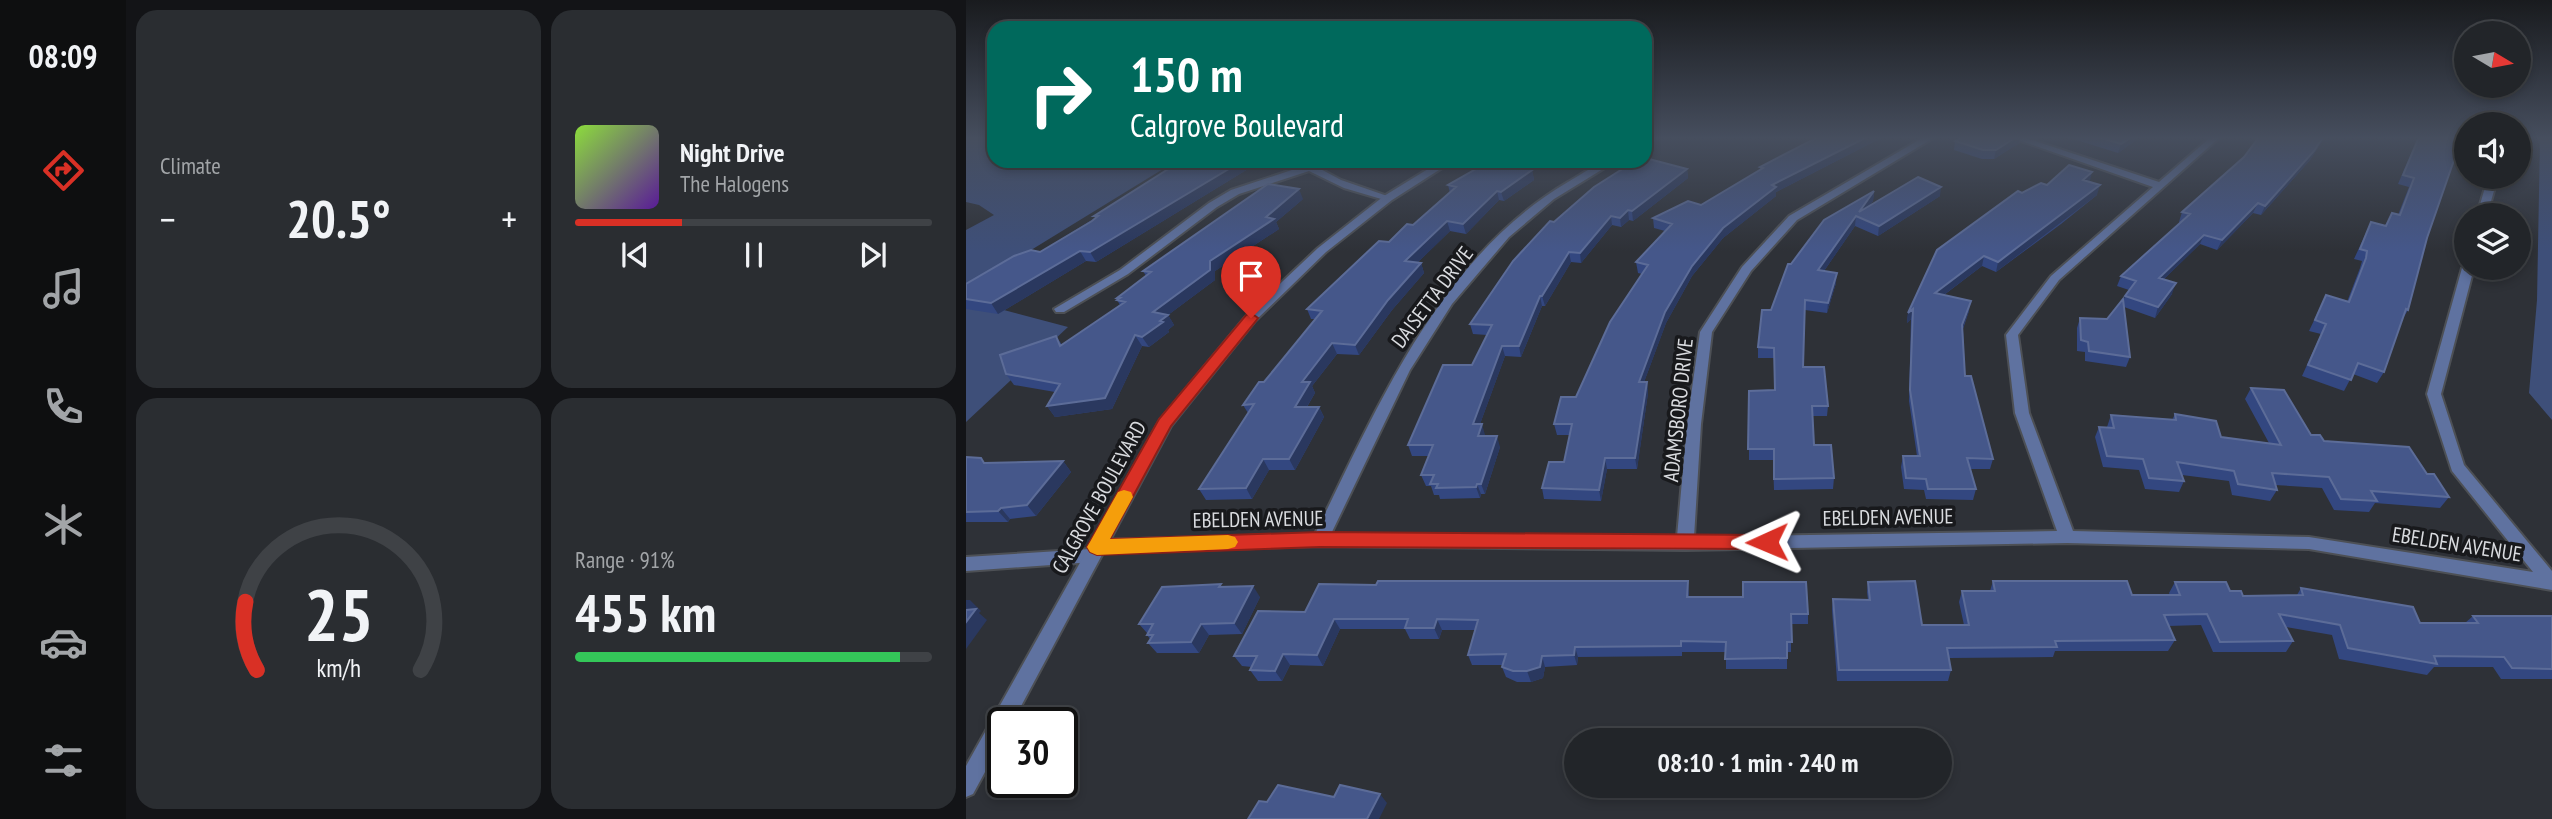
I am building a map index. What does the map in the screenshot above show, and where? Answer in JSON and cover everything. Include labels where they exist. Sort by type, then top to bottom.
[{"type":"street","points":[[1060,309],[1124,272],[1213,205],[1235,192],[1281,175]]},
{"type":"street","points":[[1327,175],[1342,186],[1388,198]]},
{"type":"street","name":"CALGROVE BOULEVARD","points":[[966,787],[1165,423],[1251,318],[1322,250],[1388,198],[1425,175]]},
{"type":"street","name":"DAISETTA DRIVE","points":[[1320,540],[1403,369],[1447,302],[1505,235],[1550,197],[1587,175]]},
{"type":"street","name":"ADAMSBORO DRIVE","points":[[1685,544],[1693,425],[1706,332],[1746,269],[1793,218],[1865,175]]},
{"type":"street","points":[[2129,175],[2161,186]]},
{"type":"street","points":[[2067,537],[2022,413],[2012,335],[2055,278],[2173,175]]},
{"type":"street","points":[[2465,280],[2434,394],[2457,467],[2551,582]]},
{"type":"street","name":"EBELDEN AVENUE","points":[[966,564],[1095,551],[1320,540],[1685,544],[2067,537],[2309,543],[2551,582]]},
{"type":"shaded area","points":[[966,175],[1153,175],[966,290],[966,230],[994,215],[979,205],[966,202]]},
{"type":"shaded area","points":[[2539,175],[2552,175],[2552,420],[2529,393],[2537,300]]},
{"type":"shaded area","points":[[966,300],[1068,327],[966,422]]},
{"type":"building","points":[[1159,175],[1218,175],[1090,252],[1080,251],[991,303],[966,299],[966,284],[1014,256],[1031,250],[1040,252],[1098,216],[1094,216]]},
{"type":"building","points":[[1465,175],[1525,175],[1501,192],[1497,191],[1463,224],[1447,221],[1405,261],[1421,263],[1388,300],[1355,345],[1332,343],[1302,382],[1310,382],[1295,407],[1319,407],[1289,459],[1263,459],[1246,488],[1199,489],[1254,404],[1243,405],[1259,382],[1264,382],[1322,311],[1307,309],[1379,241],[1389,242],[1407,224],[1413,225],[1456,187],[1448,185]]},
{"type":"building","points":[[1613,175],[1679,175],[1632,211],[1628,210],[1620,218],[1611,216],[1580,253],[1569,252],[1540,296],[1519,346],[1502,346],[1473,424],[1482,424],[1478,436],[1497,436],[1481,484],[1476,487],[1436,488],[1438,484],[1430,484],[1434,475],[1421,475],[1433,445],[1408,445],[1443,365],[1472,365],[1492,325],[1470,324],[1513,261],[1550,221],[1554,222],[1594,187]]},
{"type":"building","points":[[1751,175],[1791,175],[1772,185],[1776,187],[1723,228],[1692,266],[1665,312],[1639,382],[1647,382],[1635,458],[1605,458],[1599,490],[1542,488],[1549,462],[1564,462],[1572,424],[1554,424],[1561,397],[1576,397],[1610,322],[1648,265],[1636,262],[1672,224],[1653,218],[1688,201],[1701,205]]},
{"type":"building","points":[[2058,175],[2088,175],[2083,180],[2100,185],[1998,262],[1984,256],[1935,293],[1971,301],[1962,325],[1965,376],[1971,376],[1993,459],[1967,458],[1976,489],[1928,489],[1926,479],[1906,478],[1903,456],[1920,456],[1910,390],[1913,309],[1908,313],[1937,250],[2018,191],[2022,193],[2041,183],[2047,185]]},
{"type":"building","points":[[2223,175],[2292,175],[2265,206],[2258,203],[2222,240],[2204,235],[2159,278],[2176,283],[2158,307],[2125,296],[2136,281],[2121,276],[2190,214],[2182,212]]},
{"type":"building","points":[[2404,175],[2449,175],[2427,238],[2408,310],[2406,309],[2384,372],[2358,363],[2351,380],[2308,365],[2326,324],[2315,320],[2326,295],[2349,302],[2366,258],[2367,251],[2360,249],[2371,222],[2386,226],[2392,213],[2400,215],[2414,178]]},
{"type":"building","points":[[1918,177],[1941,187],[1879,226],[1856,216],[1818,270],[1837,273],[1828,303],[1805,300],[1803,367],[1824,367],[1828,406],[1812,406],[1814,445],[1831,445],[1834,478],[1774,479],[1774,449],[1748,449],[1749,391],[1775,390],[1774,348],[1758,347],[1762,310],[1771,310],[1788,264],[1791,264],[1824,220],[1874,191],[1859,212]]},
{"type":"building","points":[[1268,184],[1299,189],[1266,217],[1274,219],[1210,261],[1210,270],[1153,312],[1168,315],[1160,321],[1163,322],[1142,337],[1135,335],[1105,398],[1047,406],[1060,384],[1006,374],[1000,355],[1056,336],[1060,346],[1125,302],[1117,298],[1151,272],[1143,271]]},
{"type":"building","points":[[2123,299],[2130,357],[2089,351],[2088,342],[2081,340],[2080,318],[2107,319]]},
{"type":"building","points":[[2251,388],[2284,390],[2311,435],[2320,435],[2324,441],[2409,447],[2427,474],[2434,474],[2449,497],[2371,491],[2377,501],[2341,499],[2329,477],[2272,473],[2277,490],[2238,484],[2234,471],[2177,462],[2184,481],[2149,478],[2143,459],[2107,456],[2099,427],[2114,428],[2111,415],[2176,420],[2175,414],[2216,421],[2221,437],[2281,445]]},
{"type":"building","points":[[966,457],[981,458],[984,463],[1063,461],[1027,505],[1001,508],[998,511],[966,512]]},
{"type":"building","points":[[1378,581],[1688,581],[1687,597],[1743,597],[1743,582],[1806,582],[1808,614],[1791,614],[1792,642],[1787,642],[1787,658],[1725,659],[1726,642],[1681,641],[1681,646],[1575,647],[1574,655],[1542,656],[1540,667],[1513,671],[1502,667],[1506,654],[1468,655],[1478,620],[1437,619],[1434,628],[1405,628],[1408,619],[1334,619],[1317,655],[1283,654],[1275,671],[1250,670],[1257,656],[1234,656],[1258,611],[1305,612],[1319,584],[1376,585]]},
{"type":"building","points":[[1915,581],[1922,625],[1969,625],[1962,591],[1995,591],[1993,581],[2127,581],[2132,595],[2180,595],[2175,582],[2226,582],[2230,591],[2241,591],[2243,596],[2303,595],[2301,588],[2413,607],[2420,623],[2478,623],[2473,616],[2552,616],[2552,669],[2512,668],[2504,657],[2434,656],[2437,664],[2348,648],[2340,625],[2279,614],[2293,641],[2220,642],[2207,614],[2164,615],[2175,640],[2055,641],[2057,647],[1947,648],[1951,670],[1839,670],[1833,599],[1870,600],[1868,582]]},
{"type":"building","points":[[1221,584],[1219,587],[1253,586],[1234,623],[1201,624],[1191,642],[1148,643],[1153,635],[1147,635],[1153,624],[1139,624],[1162,587]]},
{"type":"building","points":[[976,609],[966,622],[966,610]]},
{"type":"building","points":[[1278,785],[1334,797],[1340,785],[1380,794],[1367,819],[1248,819],[1259,801],[1267,802]]},
{"type":"slow traffic","points":[[1124,497],[1097,547],[1228,542]]},
{"type":"route","points":[[1251,318],[1165,423],[1097,547],[1320,540],[1685,544],[1767,542]]}]
